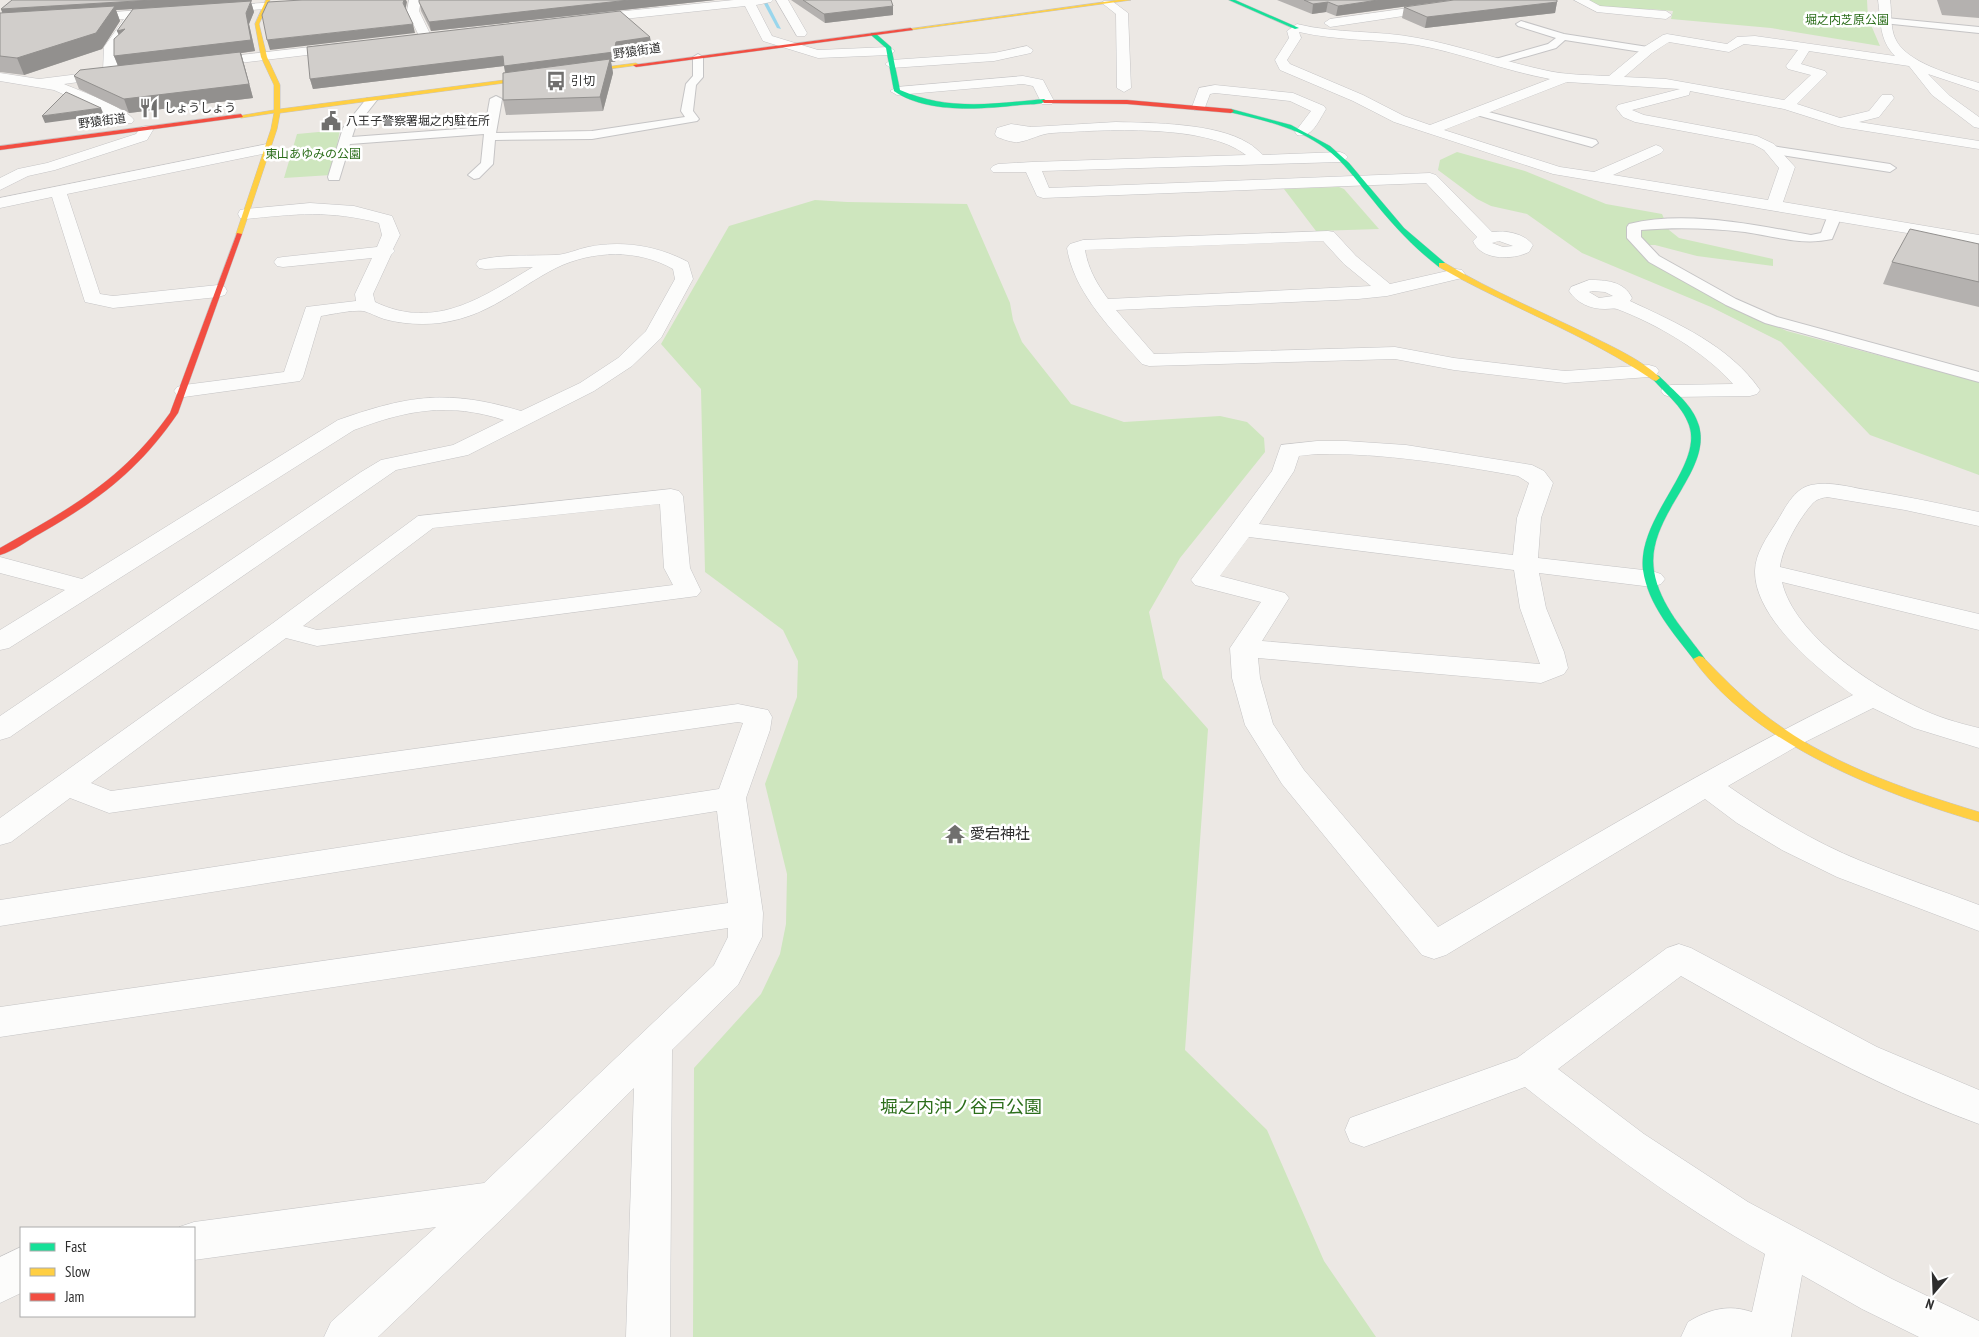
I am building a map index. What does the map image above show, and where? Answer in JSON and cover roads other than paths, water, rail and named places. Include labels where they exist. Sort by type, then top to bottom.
[{"type":"street","points":[[201,10],[266,3],[369,0]]},
{"type":"street","points":[[415,0],[413,11],[426,38]]},
{"type":"street","points":[[622,0],[625,14]]},
{"type":"street","points":[[578,20],[767,0]]},
{"type":"street","points":[[782,0],[801,33]]},
{"type":"street","name":"野猿街道","points":[[62,128],[1057,0]]},
{"type":"street","name":"野猿街道","points":[[0,148],[1129,0]]},
{"type":"street","points":[[1231,0],[1297,28],[1318,33],[1415,41],[1451,48],[1496,62],[1565,78],[1666,83],[1700,88],[1787,105],[1866,128],[1979,145]]},
{"type":"street","points":[[1490,0],[1297,28],[1293,31],[1296,38],[1281,60],[1282,64],[1285,67],[1358,98],[1398,119],[1558,171],[1979,240]]},
{"type":"street","points":[[1580,0],[1597,9],[1666,15]]},
{"type":"street","points":[[1884,0],[1889,40],[1939,94],[1979,124]]},
{"type":"street","points":[[748,1],[767,38],[786,45],[824,54],[890,57],[994,57],[1027,50]]},
{"type":"street","points":[[0,552],[74,509],[116,480],[148,451],[165,431],[184,390],[274,129],[277,112],[277,85],[264,57],[257,24],[266,3]]},
{"type":"street","points":[[1108,3],[1122,14],[1124,88]]},
{"type":"street","points":[[66,19],[182,11]]},
{"type":"street","points":[[38,83],[115,73],[110,46],[133,14]]},
{"type":"street","points":[[873,34],[883,41],[890,57],[897,91]]},
{"type":"street","points":[[1611,81],[1648,50],[1667,38],[1729,48],[1741,40],[1913,64],[1979,88]]},
{"type":"street","points":[[197,64],[359,46]]},
{"type":"street","points":[[1787,105],[1820,74],[1793,66],[1806,48]]},
{"type":"street","points":[[0,77],[57,86],[77,94],[127,120]]},
{"type":"street","points":[[1430,130],[1565,78]]},
{"type":"street","points":[[897,91],[1023,80],[1038,83],[1047,101]]},
{"type":"street","points":[[1700,88],[1623,108],[1628,114],[1640,119],[1757,140],[1772,150],[1787,167],[1774,205]]},
{"type":"street","points":[[1199,107],[1204,92],[1215,89],[1293,97],[1319,109],[1310,125],[1302,132]]},
{"type":"street","points":[[897,91],[917,101],[959,106],[1099,100],[1199,107],[1259,118],[1302,132],[1329,148],[1340,157],[1413,242],[1456,274],[1594,340],[1649,371],[1683,405],[1696,433],[1696,446],[1690,466],[1649,539],[1648,557],[1652,579],[1670,621],[1691,651],[1724,685],[1759,717],[1789,738],[1886,787],[1979,817]]},
{"type":"street","points":[[1841,122],[1874,114],[1886,98]]},
{"type":"street","points":[[1030,131],[1087,127],[1185,130],[1232,140],[1246,147],[1259,159]]},
{"type":"street","points":[[0,185],[23,172],[75,160],[142,137],[146,130]]},
{"type":"street","points":[[0,203],[212,158],[267,149]]},
{"type":"street","points":[[1596,177],[1656,150]]},
{"type":"street","points":[[998,169],[1340,157]]},
{"type":"street","points":[[0,169],[21,167],[58,159]]},
{"type":"street","points":[[1032,167],[1043,193],[1430,178],[1488,238]]},
{"type":"street","points":[[58,191],[92,298],[113,302],[218,291]]},
{"type":"street","points":[[246,214],[310,208],[354,211],[386,220],[391,235],[386,251],[364,294],[366,305]]},
{"type":"street","points":[[1387,290],[1350,260],[1328,236],[1083,245],[1076,248],[1076,254],[1082,271],[1103,305],[1149,360],[1395,353],[1482,368],[1565,377],[1649,371]]},
{"type":"street","points":[[0,730],[369,477],[388,466],[460,450],[587,387],[625,362],[654,334],[684,279],[682,266],[670,259],[653,253],[630,250],[600,251],[560,260],[485,264]]},
{"type":"street","points":[[283,262],[386,251]]},
{"type":"street","points":[[184,390],[293,377],[313,312],[366,305],[381,313],[412,318],[440,316],[469,310],[484,304],[560,260]]},
{"type":"street","points":[[1103,305],[1358,293],[1387,290],[1456,274]]},
{"type":"street","points":[[1616,302],[1696,341],[1716,355],[1737,374],[1750,390],[1671,391]]},
{"type":"street","points":[[0,642],[346,424],[382,412],[420,403],[444,401],[491,408],[523,419]]},
{"type":"street","points":[[1244,648],[1541,674],[1554,668],[1554,658],[1540,628],[1531,600],[1525,564],[1529,514],[1541,483],[1536,476],[1524,470],[1407,452],[1303,448],[1288,450],[1283,471],[1243,529],[1204,580],[1276,598],[1244,648],[1246,678],[1260,725],[1293,777],[1434,946],[1706,785],[1789,738],[1874,696]]},
{"type":"street","points":[[1979,519],[1905,503],[1827,490],[1812,492],[1804,498],[1771,553],[1767,571],[1770,592],[1780,611],[1814,650],[1841,672],[1874,696],[1906,714],[1933,725],[1979,738]]},
{"type":"street","points":[[0,834],[282,629],[426,521],[671,496],[678,568],[688,591],[317,638],[282,629]]},
{"type":"street","points":[[1243,529],[1652,579]]},
{"type":"street","points":[[0,566],[86,588]]},
{"type":"street","points":[[1767,571],[1979,622]]},
{"type":"street","points":[[68,785],[109,802],[738,713],[758,717],[756,730],[731,798],[746,913],[745,937],[726,975],[654,1047],[494,1200],[346,1337]]},
{"type":"street","points":[[1706,785],[1748,815],[1778,833],[1848,869],[1979,918]]},
{"type":"street","points":[[0,913],[731,798]]},
{"type":"street","points":[[0,1022],[746,913]]},
{"type":"street","points":[[1364,1130],[1530,1069],[1679,958],[1794,1022],[1890,1071],[1979,1107]]},
{"type":"street","points":[[648,1337],[654,1047]]},
{"type":"street","points":[[1530,1069],[1630,1146],[1734,1215],[1877,1294],[1965,1337]]},
{"type":"street","points":[[195,1241],[494,1200]]},
{"type":"street","points":[[1769,1337],[1787,1244]]},
{"type":"street","points":[[0,1268],[20,1266]]},
{"type":"street","points":[[0,1283],[20,1267]]},
{"type":"street","points":[[1704,1337],[1717,1329],[1733,1328],[1759,1337]]},
{"type":"lane","points":[[1886,21],[1979,30]]},
{"type":"lane","points":[[1521,24],[1563,37],[1648,50]]},
{"type":"lane","points":[[1496,62],[1552,46],[1563,37]]},
{"type":"lane","points":[[345,141],[489,134],[592,136],[692,119],[687,111],[691,84],[698,77],[698,57]]},
{"type":"lane","points":[[474,175],[487,164],[489,134],[496,99]]},
{"type":"lane","points":[[334,177],[349,128],[371,100]]},
{"type":"lane","points":[[1477,112],[1572,141],[1592,143]]},
{"type":"lane","points":[[1772,150],[1890,168]]},
{"type":"lane","points":[[1835,215],[1827,236],[1811,239],[1746,228],[1673,223],[1634,227],[1634,238],[1654,259],[1731,302],[1771,320],[1979,377]]},
{"type":"waterway","points":[[764,0],[779,28]]},
{"type":"place","name":"引切","points":[[556,81]]},
{"type":"place","name":"しょうしょう","points":[[149,108]]},
{"type":"place","name":"八王子警察署堀之内駐在所","points":[[331,121]]},
{"type":"place","name":"愛宕神社","points":[[955,834]]},
{"type":"park label","name":"堀之内芝原公園","points":[[1847,20]]},
{"type":"park label","name":"東山あゆみの公園","points":[[313,154]]},
{"type":"park label","name":"堀之内沖ノ谷戸公園","points":[[961,1107]]}]
